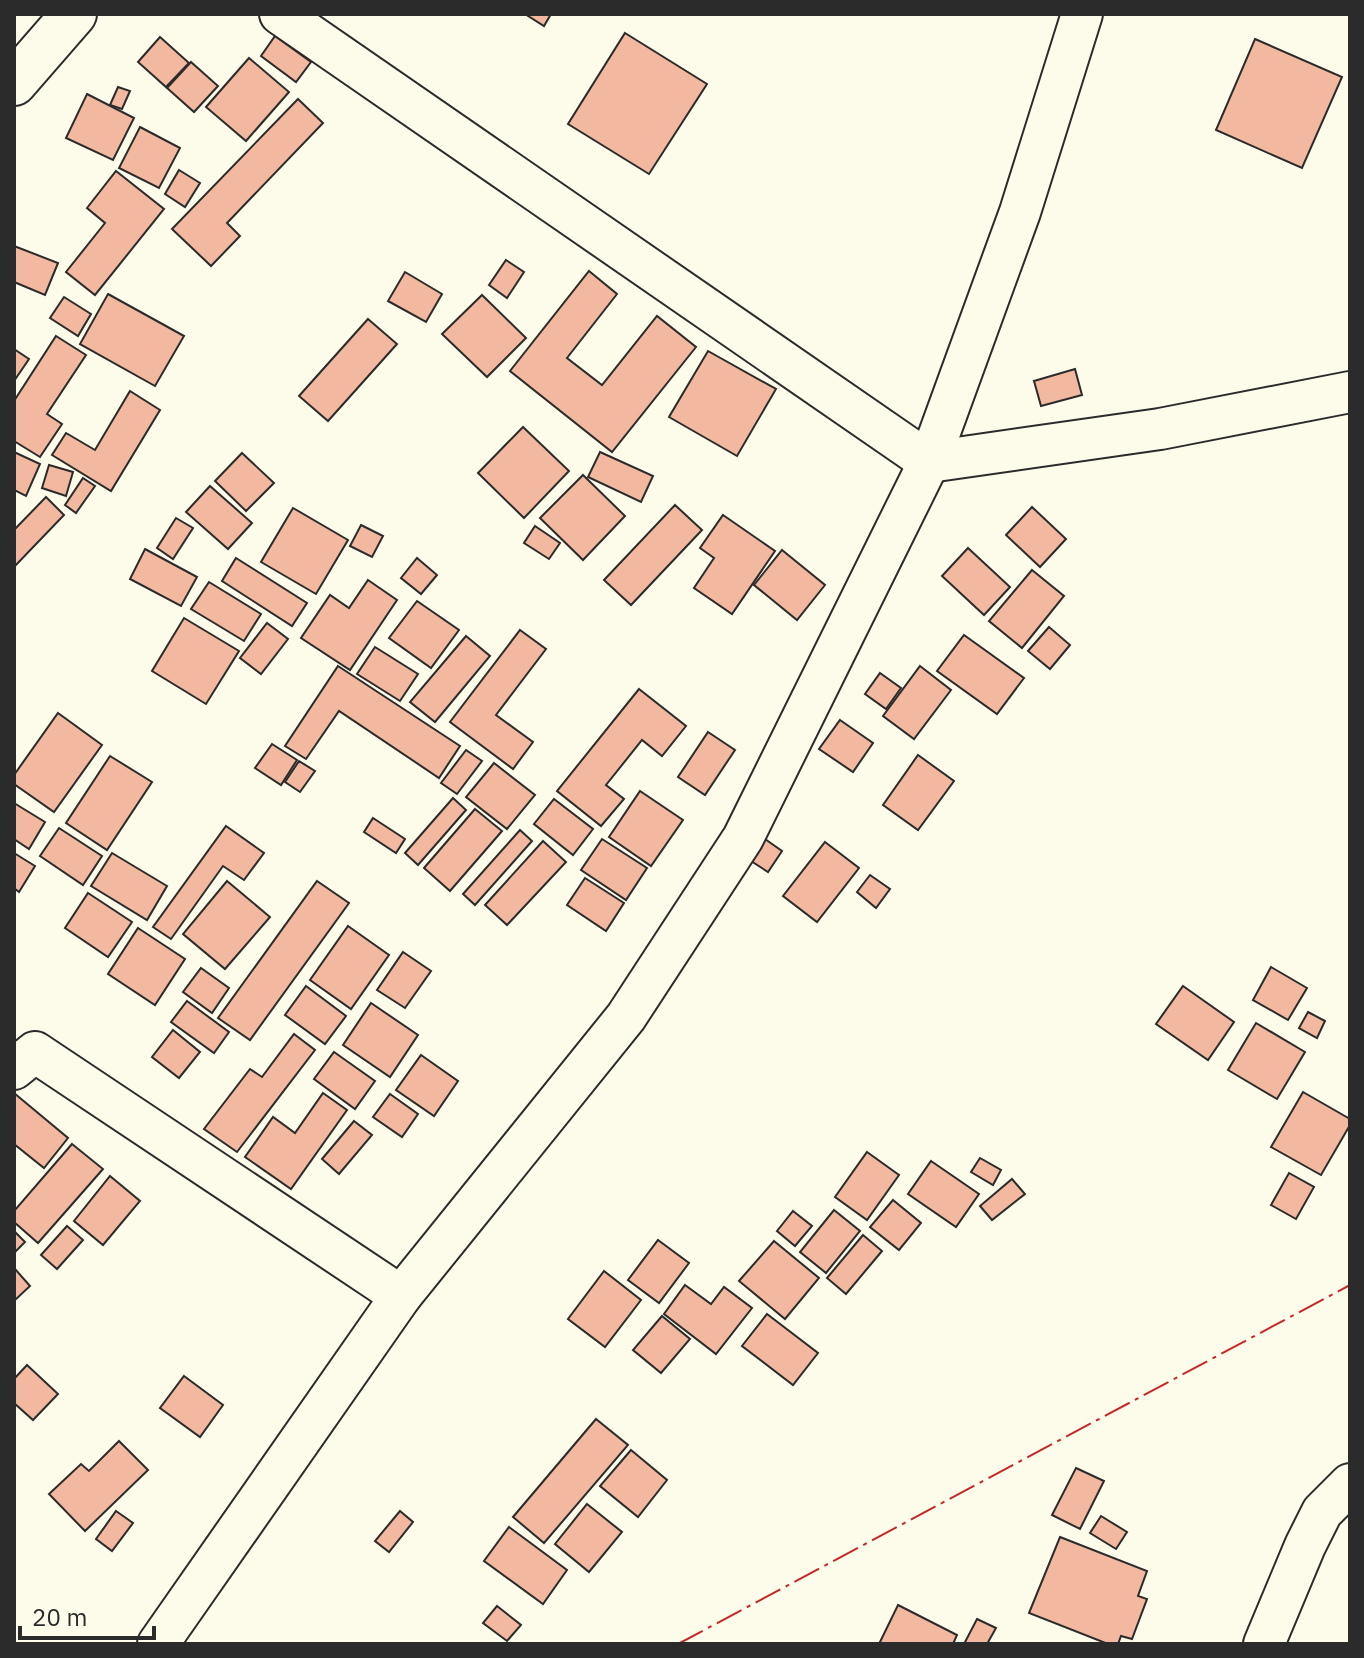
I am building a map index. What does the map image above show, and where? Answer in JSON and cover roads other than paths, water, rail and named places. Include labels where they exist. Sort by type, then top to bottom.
[{"type":"main road","points":[[14,83],[74,14]]},
{"type":"street","points":[[280,14],[929,462],[1160,429],[1350,392]]},
{"type":"street","points":[[158,1644],[401,1296],[626,1017],[743,838],[929,462],[1020,212],[1082,14]]},
{"type":"street","points":[[14,1069],[35,1052],[401,1296]]},
{"type":"street","points":[[1264,1644],[1322,1512],[1350,1484]]}]
